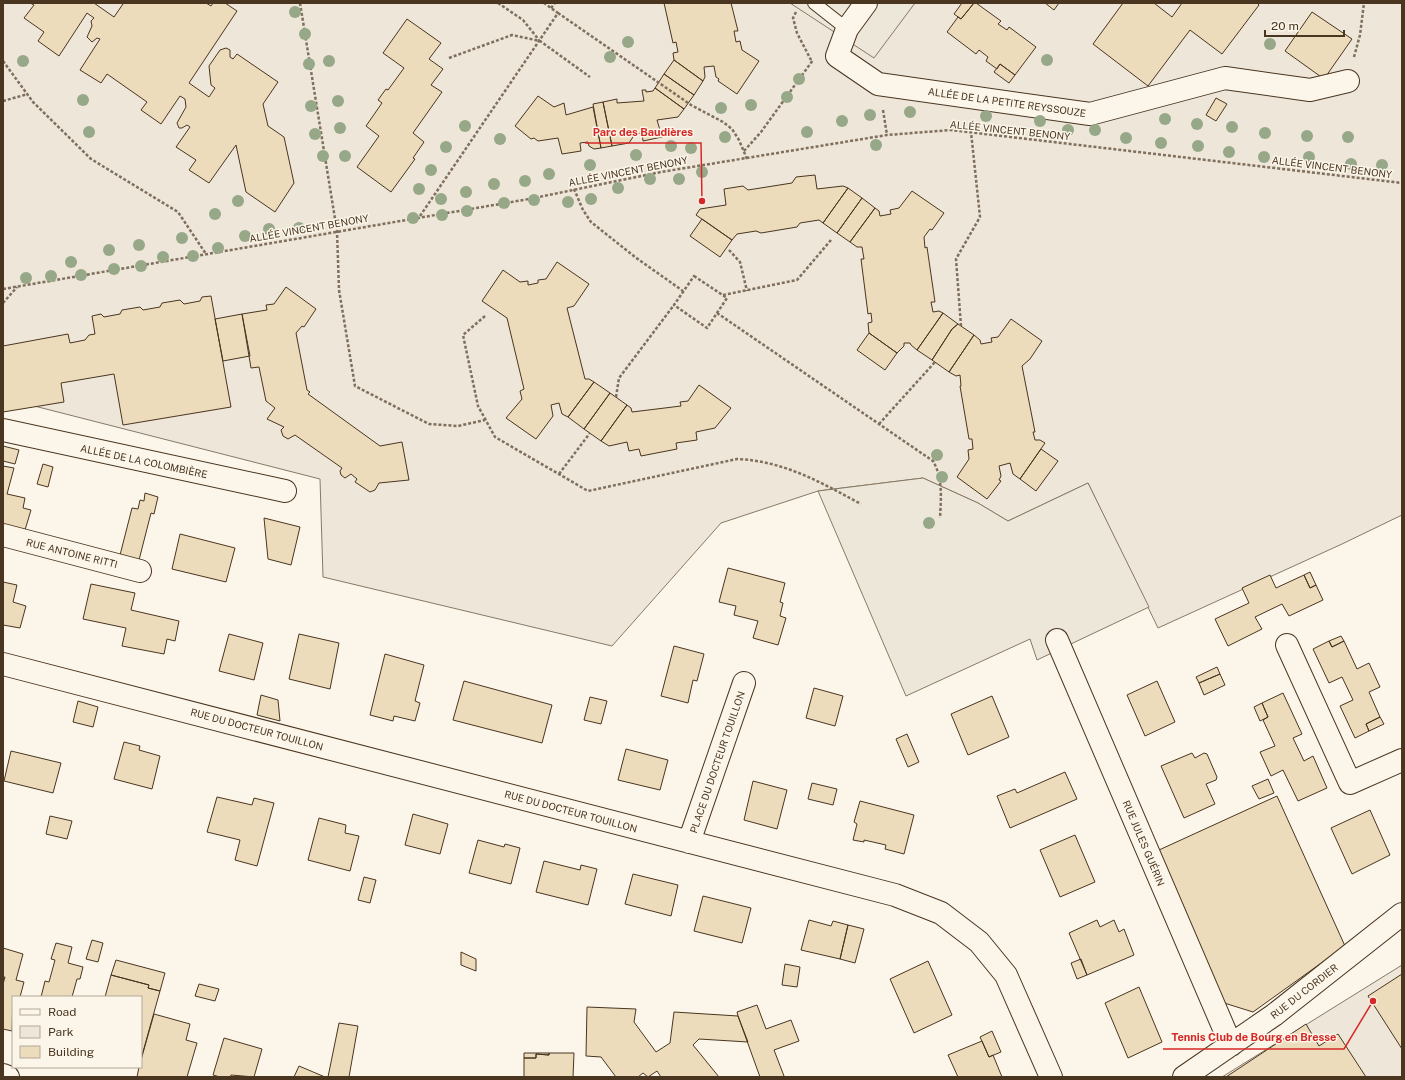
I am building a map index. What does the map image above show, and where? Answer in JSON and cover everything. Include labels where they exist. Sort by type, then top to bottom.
[{"type":"street","points":[[837,56],[846,29],[866,3]]},
{"type":"street","name":"ALLÉE DE LA PETITE REYSSOUZE","points":[[837,56],[878,84],[1090,114],[1225,78],[1310,90],[1348,81]]},
{"type":"street","name":"ALLÉE DE LA COLOMBIÈRE","points":[[3,430],[285,491]]},
{"type":"street","name":"RUE ANTOINE RITTI","points":[[3,535],[140,570]]},
{"type":"street","name":"RUE JULES GUÉRIN","points":[[1057,640],[1231,1045]]},
{"type":"street","points":[[1286,646],[1350,783],[1402,760]]},
{"type":"street","name":"RUE DU DOCTEUR TOUILLON","points":[[3,664],[895,895],[941,913],[980,942],[1006,975],[1051,1077]]},
{"type":"street","name":"PLACE DU DOCTEUR TOUILLON","points":[[689,842],[744,683]]},
{"type":"street","name":"RUE DU CORDIER","points":[[1184,1077],[1274,1015],[1402,914]]},
{"type":"street","points":[[3,1075],[8,1077]]},
{"type":"lane","points":[[814,3],[846,29]]},
{"type":"path","points":[[300,3],[337,231],[339,290],[355,386],[429,424],[458,426],[485,420]]},
{"type":"path","points":[[498,3],[523,20],[540,41],[590,77]]},
{"type":"path","points":[[544,3],[691,105],[723,122],[732,129],[748,159]]},
{"type":"path","points":[[551,8],[555,3]]},
{"type":"path","points":[[1348,81],[1360,35],[1364,3]]},
{"type":"path","points":[[798,8],[793,18],[797,33],[812,60]]},
{"type":"path","points":[[420,217],[558,13]]},
{"type":"path","points":[[449,58],[512,36],[540,41]]},
{"type":"path","points":[[744,151],[761,132],[812,60],[837,56]]},
{"type":"path","points":[[3,61],[28,94],[91,158],[178,212],[206,254]]},
{"type":"path","points":[[3,101],[28,94]]},
{"type":"path","name":"ALLÉE VINCENT BENONY","points":[[3,289],[529,199],[661,172],[887,136],[951,130],[1402,183]]},
{"type":"path","points":[[961,326],[956,259],[980,217],[971,132]]},
{"type":"path","points":[[574,189],[583,210],[591,222],[635,257],[683,291]]},
{"type":"path","points":[[723,296],[797,280],[831,240]]},
{"type":"path","points":[[729,250],[740,262],[747,290]]},
{"type":"path","points":[[616,397],[619,378],[694,276],[727,298],[707,328],[674,305]]},
{"type":"path","points":[[3,303],[17,286]]},
{"type":"path","points":[[716,314],[933,461],[940,476],[940,518]]},
{"type":"path","points":[[484,316],[463,335],[478,406],[494,437],[588,491],[737,459],[759,460],[791,470],[825,485],[861,504]]},
{"type":"path","points":[[879,424],[935,362]]},
{"type":"path","points":[[559,474],[590,433]]},
{"type":"green space","points":[[3,3],[1402,3],[1402,515],[1158,628],[1088,483],[1008,521],[978,503],[923,478],[818,491],[721,523],[612,646],[323,577],[320,479],[3,398]]},
{"type":"green space","points":[[1402,965],[1402,1077],[1222,1077]]},
{"type":"shaded area","points":[[790,3],[915,3],[874,58]]},
{"type":"shaded area","points":[[923,478],[978,503],[1008,521],[1088,483],[1149,607],[1037,660],[1030,639],[906,696],[818,491]]},
{"type":"building","points":[[30,3],[94,3],[114,17],[123,4],[121,3],[206,3],[211,6],[213,3],[225,3],[237,11],[189,83],[209,97],[215,88],[211,85],[209,66],[220,50],[226,48],[230,50],[230,57],[233,59],[237,54],[278,82],[263,104],[268,126],[284,137],[294,183],[275,212],[246,192],[236,145],[209,183],[189,170],[196,160],[176,147],[190,127],[187,125],[179,128],[177,123],[186,107],[185,99],[180,96],[161,124],[141,110],[147,102],[107,74],[101,83],[80,70],[100,39],[97,38],[92,42],[87,37],[92,26],[91,21],[94,18],[87,13],[59,56],[38,41],[44,32],[24,18],[34,5]]},
{"type":"building","points":[[664,3],[731,3],[738,31],[734,31],[736,42],[740,41],[742,50],[759,61],[737,94],[718,81],[719,79],[716,77],[714,66],[704,67],[705,77],[703,81],[674,60],[673,53],[678,52],[676,42],[673,43]]},
{"type":"building","points":[[962,3],[974,3],[961,19],[954,14]]},
{"type":"building","points":[[974,3],[1001,21],[998,24],[1007,30],[1009,27],[1036,47],[1015,75],[1000,64],[997,69],[986,61],[988,57],[979,50],[976,54],[947,32],[958,17],[961,19]]},
{"type":"building","points":[[1045,3],[1059,3],[1054,10]]},
{"type":"building","points":[[1123,3],[1154,3],[1172,17],[1182,3],[1257,3],[1259,5],[1222,54],[1190,30],[1148,86],[1093,44]]},
{"type":"building","points":[[1312,12],[1352,39],[1324,79],[1285,51]]},
{"type":"building","points":[[407,19],[441,43],[429,59],[443,69],[431,85],[442,92],[413,133],[424,142],[413,158],[415,159],[391,192],[357,167],[379,136],[366,126],[382,103],[378,100],[386,89],[388,90],[404,68],[383,53]]},
{"type":"building","points":[[674,60],[703,81],[694,95],[664,74]]},
{"type":"building","points":[[1000,64],[1015,75],[1009,83],[994,72]]},
{"type":"building","points":[[664,74],[694,95],[684,109],[655,88]]},
{"type":"building","points":[[655,88],[684,109],[678,117],[657,120],[662,137],[643,141],[642,133],[633,134],[633,137],[629,143],[612,146],[603,102],[617,99],[617,103],[644,101],[642,90],[646,90],[646,92],[653,91]]},
{"type":"building","points":[[538,96],[554,107],[564,103],[566,115],[593,107],[601,148],[594,149],[589,146],[588,142],[580,143],[581,151],[562,154],[558,138],[538,141],[534,138],[531,139],[515,126]]},
{"type":"building","points":[[1216,98],[1227,104],[1216,121],[1206,115]]},
{"type":"building","points":[[603,102],[612,146],[601,148],[593,104]]},
{"type":"building","points":[[815,175],[817,189],[843,186],[848,188],[823,223],[819,220],[800,223],[797,227],[761,233],[756,231],[737,234],[732,240],[696,215],[700,209],[726,205],[724,189],[743,186],[748,190],[792,183],[796,177]]},
{"type":"building","points":[[848,188],[862,198],[837,233],[823,223]]},
{"type":"building","points":[[912,191],[944,213],[932,230],[930,229],[924,237],[925,248],[927,247],[935,302],[931,302],[933,312],[939,311],[943,313],[917,350],[910,343],[904,343],[904,346],[897,353],[869,333],[868,323],[872,322],[871,313],[868,314],[861,259],[864,259],[862,247],[857,247],[850,242],[875,208],[879,211],[880,216],[891,214],[890,210],[899,208]]},
{"type":"building","points":[[862,198],[875,208],[850,242],[837,233]]},
{"type":"building","points":[[702,219],[732,240],[720,257],[690,236]]},
{"type":"building","points":[[557,262],[589,284],[574,306],[567,308],[585,379],[589,379],[594,382],[568,417],[562,414],[559,403],[551,405],[553,416],[536,439],[506,418],[522,399],[520,391],[524,389],[507,318],[482,301],[503,270],[520,282],[528,281],[528,285],[538,283],[538,280],[546,279]]},
{"type":"building","points":[[286,287],[316,309],[304,327],[302,326],[296,333],[307,390],[310,392],[308,394],[380,446],[402,442],[409,480],[379,483],[375,490],[370,492],[355,482],[357,479],[351,474],[345,478],[341,475],[340,471],[342,468],[295,435],[288,439],[283,436],[281,430],[284,427],[267,419],[275,408],[266,401],[259,367],[251,368],[242,314],[267,310],[266,305],[274,304]]},
{"type":"building","points":[[211,296],[231,407],[123,425],[114,374],[61,383],[64,402],[3,412],[3,346],[68,334],[70,343],[85,340],[89,335],[95,334],[92,316],[101,314],[104,317],[120,314],[122,310],[140,307],[143,310],[160,307],[162,303],[180,300],[184,304],[200,301],[202,297]]},
{"type":"building","points":[[943,313],[958,324],[952,329],[932,360],[917,350]]},
{"type":"building","points":[[242,314],[250,356],[223,361],[215,319]]},
{"type":"building","points":[[1011,319],[1042,341],[1030,359],[1022,366],[1035,432],[1033,432],[1035,440],[1040,440],[1045,443],[1020,479],[1013,474],[1010,463],[999,466],[1001,476],[999,480],[1001,481],[987,499],[957,477],[969,459],[968,450],[973,449],[972,439],[969,439],[960,386],[960,375],[956,376],[949,372],[974,335],[980,340],[981,344],[992,342],[991,338],[998,337]]},
{"type":"building","points":[[958,324],[974,335],[949,372],[932,360],[952,329]]},
{"type":"building","points":[[869,333],[897,353],[885,370],[857,350]]},
{"type":"building","points":[[594,382],[610,393],[584,429],[568,417]]},
{"type":"building","points":[[699,385],[731,408],[715,428],[696,432],[697,440],[676,443],[677,449],[641,456],[639,449],[629,451],[627,442],[609,446],[601,441],[627,405],[631,408],[632,412],[681,406],[680,402],[688,401]]},
{"type":"building","points":[[610,393],[627,405],[601,441],[584,429]]},
{"type":"building","points":[[3,446],[19,450],[15,464],[3,461]]},
{"type":"building","points":[[1041,449],[1058,461],[1036,491],[1020,479]]},
{"type":"building","points":[[43,464],[53,467],[48,487],[37,484]]},
{"type":"building","points":[[3,466],[14,468],[7,494],[25,498],[23,508],[31,510],[25,530],[3,525]]},
{"type":"building","points":[[145,493],[158,497],[154,514],[151,513],[138,564],[119,559],[132,508],[138,509],[140,500],[144,501]]},
{"type":"building","points":[[264,518],[300,527],[291,565],[268,559]]},
{"type":"building","points":[[180,534],[235,548],[226,582],[172,569]]},
{"type":"building","points":[[728,568],[785,583],[780,602],[783,603],[780,616],[786,618],[778,645],[753,638],[758,621],[734,615],[736,606],[719,602]]},
{"type":"building","points":[[1310,572],[1316,585],[1310,588],[1304,575]]},
{"type":"building","points":[[1270,575],[1276,588],[1304,575],[1310,588],[1316,585],[1323,600],[1289,616],[1282,604],[1255,617],[1262,629],[1228,646],[1215,619],[1249,603],[1242,588]]},
{"type":"building","points":[[3,582],[17,585],[13,602],[26,606],[20,628],[3,625]]},
{"type":"building","points":[[91,584],[135,593],[131,610],[179,621],[175,641],[167,639],[164,654],[122,646],[126,628],[83,619]]},
{"type":"building","points":[[229,634],[263,643],[254,680],[219,671]]},
{"type":"building","points":[[299,634],[339,643],[330,689],[289,679]]},
{"type":"building","points":[[1341,636],[1344,641],[1332,647],[1329,641]]},
{"type":"building","points":[[1329,641],[1332,647],[1344,641],[1357,669],[1369,663],[1380,687],[1369,692],[1380,717],[1366,724],[1369,731],[1355,738],[1340,706],[1353,700],[1342,677],[1329,683],[1313,649]]},
{"type":"building","points":[[674,646],[704,654],[697,681],[693,680],[688,703],[661,696]]},
{"type":"building","points":[[385,654],[424,665],[415,701],[420,703],[415,721],[394,716],[393,721],[370,715]]},
{"type":"building","points":[[1217,667],[1220,674],[1199,683],[1196,677]]},
{"type":"building","points":[[1220,674],[1225,685],[1204,695],[1199,683]]},
{"type":"building","points":[[464,681],[552,705],[542,743],[453,720]]},
{"type":"building","points":[[1157,681],[1175,722],[1145,736],[1127,695]]},
{"type":"building","points":[[814,688],[843,696],[835,726],[806,718]]},
{"type":"building","points":[[1283,693],[1302,734],[1293,738],[1304,761],[1313,756],[1327,788],[1298,801],[1283,770],[1271,776],[1260,752],[1275,746],[1263,720],[1268,717],[1262,703]]},
{"type":"building","points":[[261,695],[278,700],[280,721],[257,715]]},
{"type":"building","points":[[992,696],[1009,737],[968,755],[951,714]]},
{"type":"building","points":[[590,697],[607,701],[601,724],[584,720]]},
{"type":"building","points":[[78,701],[98,707],[93,727],[73,722]]},
{"type":"building","points":[[1262,703],[1268,717],[1260,721],[1254,707]]},
{"type":"building","points":[[1380,717],[1384,724],[1369,731],[1366,724]]},
{"type":"building","points":[[907,734],[919,762],[908,767],[896,739]]},
{"type":"building","points":[[124,742],[140,746],[139,750],[160,756],[152,789],[114,779]]},
{"type":"building","points":[[626,749],[668,760],[660,790],[618,780]]},
{"type":"building","points":[[11,751],[61,763],[53,793],[4,781]]},
{"type":"building","points":[[1192,753],[1195,758],[1204,753],[1207,754],[1217,777],[1216,780],[1206,784],[1215,804],[1184,818],[1161,766]]},
{"type":"building","points":[[1065,772],[1077,799],[1010,828],[997,796],[1015,789],[1017,793]]},
{"type":"building","points":[[1268,779],[1274,793],[1259,799],[1252,786]]},
{"type":"building","points":[[753,781],[787,790],[777,829],[744,820]]},
{"type":"building","points":[[812,783],[837,789],[833,805],[808,799]]},
{"type":"building","points":[[1277,796],[1345,946],[1253,1012],[1221,1002],[1159,850]]},
{"type":"building","points":[[217,797],[252,805],[254,798],[274,803],[257,866],[235,860],[240,840],[207,832]]},
{"type":"building","points":[[860,801],[914,815],[904,854],[885,849],[886,845],[864,840],[864,842],[853,840],[857,824],[854,822]]},
{"type":"building","points":[[1370,810],[1390,855],[1352,874],[1331,828]]},
{"type":"building","points":[[413,814],[448,824],[440,854],[405,845]]},
{"type":"building","points":[[50,816],[72,821],[67,839],[46,834]]},
{"type":"building","points":[[319,818],[346,825],[345,833],[359,836],[350,871],[308,860]]},
{"type":"building","points":[[1075,835],[1095,882],[1060,897],[1040,850]]},
{"type":"building","points":[[478,840],[504,847],[505,844],[520,848],[511,884],[469,873]]},
{"type":"building","points":[[544,861],[580,870],[581,865],[597,869],[588,905],[536,892]]},
{"type":"building","points":[[633,874],[678,885],[671,916],[625,904]]},
{"type":"building","points":[[364,877],[376,880],[370,903],[358,900]]},
{"type":"building","points":[[703,896],[751,908],[742,943],[694,931]]},
{"type":"building","points":[[809,920],[831,926],[833,921],[848,925],[840,959],[801,950]]},
{"type":"building","points":[[1097,920],[1100,927],[1114,920],[1119,932],[1124,929],[1134,955],[1087,975],[1069,933]]},
{"type":"building","points":[[848,925],[864,929],[855,963],[840,959]]},
{"type":"building","points":[[92,940],[103,943],[98,962],[86,959]]},
{"type":"building","points":[[56,943],[72,947],[68,963],[83,967],[80,979],[77,979],[72,996],[41,996],[45,981],[49,982],[55,960],[51,959]]},
{"type":"building","points":[[3,948],[23,954],[16,980],[24,982],[20,996],[12,996],[12,1031],[3,1029],[3,984],[5,977],[3,977]]},
{"type":"building","points":[[461,952],[476,959],[476,971],[461,965]]},
{"type":"building","points":[[1081,959],[1087,975],[1077,979],[1071,963]]},
{"type":"building","points":[[116,960],[165,973],[160,991],[148,988],[149,985],[111,975]]},
{"type":"building","points":[[928,961],[952,1015],[914,1033],[890,979]]},
{"type":"building","points":[[785,964],[800,967],[797,987],[782,985]]},
{"type":"building","points":[[1402,974],[1402,1049],[1368,996]]},
{"type":"building","points":[[111,975],[149,985],[148,988],[160,991],[142,1055],[142,996],[105,996]]},
{"type":"building","points":[[199,984],[219,989],[215,1001],[195,996]]},
{"type":"building","points":[[1139,987],[1162,1042],[1128,1058],[1105,1003]]},
{"type":"building","points":[[757,1005],[766,1029],[791,1020],[799,1041],[774,1050],[784,1076],[782,1077],[760,1077],[738,1016],[737,1012]]},
{"type":"building","points":[[587,1007],[636,1009],[634,1022],[656,1052],[670,1043],[674,1012],[738,1016],[748,1042],[699,1039],[693,1045],[719,1077],[661,1077],[657,1071],[648,1077],[643,1073],[638,1077],[616,1077],[601,1057],[586,1056]]},
{"type":"building","points":[[154,1014],[190,1024],[186,1040],[197,1043],[187,1077],[137,1077],[139,1068],[142,1068],[142,1056]]},
{"type":"building","points":[[339,1023],[358,1026],[349,1077],[328,1077]]},
{"type":"building","points":[[1306,1024],[1319,1046],[1338,1034],[1366,1077],[1226,1077]]},
{"type":"building","points":[[992,1031],[1001,1052],[989,1057],[980,1037]]},
{"type":"building","points":[[224,1038],[262,1049],[254,1077],[231,1075],[230,1077],[220,1077],[213,1075]]},
{"type":"building","points":[[982,1041],[989,1057],[993,1055],[1002,1077],[958,1077],[948,1055]]},
{"type":"building","points":[[524,1053],[549,1053],[549,1055],[536,1054],[536,1058],[524,1058]]},
{"type":"building","points":[[549,1053],[574,1053],[573,1077],[524,1077],[524,1058],[536,1058],[536,1054],[549,1055]]},
{"type":"building","points":[[299,1066],[325,1077],[294,1077]]},
{"type":"place","name":"Parc des Baudières","points":[[702,201]]},
{"type":"place","name":"Tennis Club de Bourg en Bresse","points":[[1373,1001]]}]
